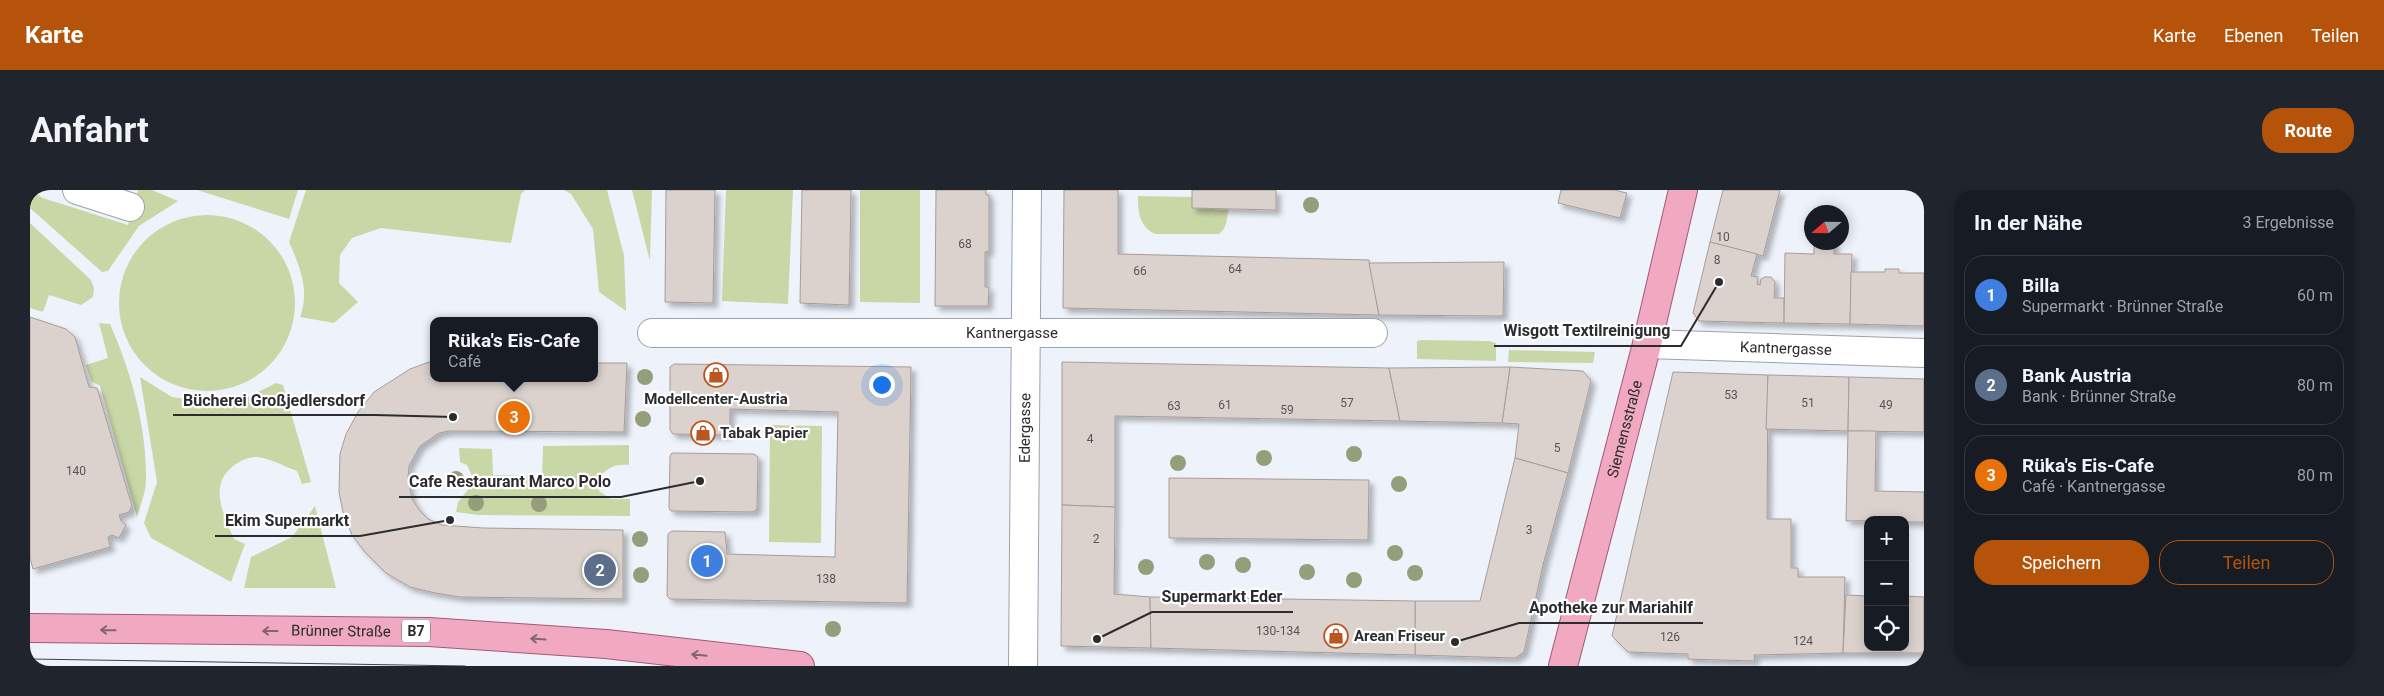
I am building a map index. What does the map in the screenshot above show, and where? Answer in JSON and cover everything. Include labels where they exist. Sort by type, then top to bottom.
[{"type":"main road","name":"Siemensstraße","points":[[1562,666],[1647,344],[1683,190]]},
{"type":"main road","name":"Brünner Straße","points":[[30,628],[429,632],[606,644],[800,666]]},
{"type":"street","points":[[77,190],[130,207]]},
{"type":"street","name":"Edergasse","points":[[1023,666],[1027,190]]},
{"type":"street","name":"Kantnergasse","points":[[652,333],[1373,334]]},
{"type":"street","name":"Kantnergasse","points":[[1647,344],[1924,353]]},
{"type":"green space","points":[[30,190],[43,198],[128,225],[138,190],[152,190],[178,201],[139,226],[108,271],[102,272],[30,208]]},
{"type":"green space","points":[[197,190],[298,190],[289,219]]},
{"type":"green space","points":[[306,190],[525,190],[521,194],[511,243],[381,228],[352,238],[340,255],[339,283],[358,302],[334,323],[300,317],[303,307],[304,288],[297,260],[289,242]]},
{"type":"green space","points":[[564,190],[607,190],[624,255],[626,311],[599,292],[593,229],[571,194]]},
{"type":"green space","points":[[632,190],[652,190],[650,261]]},
{"type":"green space","points":[[726,190],[793,190],[788,304],[722,301]]},
{"type":"green space","points":[[860,190],[920,190],[920,303],[860,302]]},
{"type":"green space","points":[[1138,196],[1192,197],[1192,208],[1229,209],[1225,226],[1219,234],[1155,234],[1146,227],[1140,218]]},
{"type":"green space","points":[[207,215],[241,222],[263,235],[275,247],[288,269],[295,303],[288,337],[275,359],[263,371],[241,384],[207,391],[173,384],[151,371],[139,359],[126,337],[119,303],[126,269],[139,247],[151,235],[173,222]]},
{"type":"green space","points":[[30,223],[91,280],[94,288],[93,297],[81,305],[49,295],[43,312],[30,308]]},
{"type":"green space","points":[[99,323],[110,324],[118,342],[131,380],[141,420],[146,460],[146,485],[137,517],[100,386],[91,381],[86,365],[108,358]]},
{"type":"green space","points":[[1417,341],[1489,341],[1496,343],[1496,361],[1417,359]]},
{"type":"green space","points":[[1509,350],[1595,352],[1593,363],[1508,362]]},
{"type":"green space","points":[[140,377],[172,397],[210,402],[244,399],[276,383],[283,385],[311,482],[302,484],[297,471],[261,457],[249,458],[239,462],[224,475],[220,493],[223,512],[234,539],[245,544],[231,582],[151,538],[144,523],[157,482]]},
{"type":"green space","points":[[770,425],[822,426],[821,543],[769,542]]},
{"type":"green space","points":[[629,445],[629,465],[612,467],[606,471],[599,478],[599,491],[611,499],[630,499],[630,516],[478,515],[456,512],[458,502],[472,485],[472,476],[467,465],[460,462],[459,448],[492,449],[493,475],[542,476],[543,446]]},
{"type":"green space","points":[[315,506],[336,588],[244,588],[251,557],[292,537]]},
{"type":"building","points":[[666,190],[715,190],[713,303],[665,302]]},
{"type":"building","points":[[802,190],[851,190],[849,305],[800,303]]},
{"type":"building","points":[[936,190],[986,190],[986,195],[989,195],[989,251],[985,252],[985,287],[989,287],[988,306],[935,306]]},
{"type":"building","points":[[1064,190],[1118,190],[1118,254],[1369,260],[1379,315],[1063,308]]},
{"type":"building","points":[[1192,190],[1276,190],[1276,210],[1192,208]]},
{"type":"building","points":[[1561,190],[1614,190],[1627,193],[1620,218],[1558,203]]},
{"type":"building","points":[[1723,190],[1780,190],[1763,256],[1710,242]]},
{"type":"building","points":[[1710,242],[1757,254],[1751,276],[1758,277],[1757,284],[1760,285],[1761,279],[1765,277],[1771,277],[1775,282],[1774,298],[1784,298],[1784,323],[1699,321],[1693,313]]},
{"type":"building","points":[[1814,250],[1834,250],[1834,254],[1852,254],[1850,324],[1784,323],[1785,253],[1814,254]]},
{"type":"building","points":[[1504,262],[1503,316],[1379,315],[1369,263]]},
{"type":"building","points":[[1885,269],[1899,269],[1899,273],[1924,273],[1924,326],[1850,324],[1851,272],[1885,272]]},
{"type":"building","points":[[30,317],[66,329],[75,337],[89,387],[97,388],[132,506],[129,512],[119,515],[121,521],[126,525],[119,538],[112,535],[108,537],[110,547],[33,569],[30,558]]},
{"type":"building","points":[[430,362],[430,382],[598,382],[598,363],[627,363],[624,432],[449,431],[439,433],[420,446],[409,466],[408,478],[412,499],[420,511],[428,519],[442,525],[483,528],[623,530],[623,599],[460,597],[435,593],[410,587],[386,573],[364,551],[352,535],[343,512],[339,492],[340,454],[346,434],[358,412],[374,392],[410,369]]},
{"type":"building","points":[[1062,362],[1389,368],[1400,421],[1115,416],[1115,507],[1062,505]]},
{"type":"building","points":[[674,364],[911,367],[907,603],[670,599],[667,596],[668,534],[672,531],[725,532],[727,554],[835,557],[838,412],[730,409],[730,432],[726,435],[673,434],[670,430],[670,367]]},
{"type":"building","points":[[1510,367],[1583,371],[1591,381],[1568,473],[1515,458],[1519,424],[1502,423]]},
{"type":"building","points":[[1510,367],[1502,423],[1400,421],[1389,368]]},
{"type":"building","points":[[1673,372],[1768,375],[1767,519],[1791,519],[1791,568],[1798,568],[1798,577],[1845,577],[1843,653],[1754,655],[1755,661],[1688,659],[1688,654],[1628,652],[1612,636]]},
{"type":"building","points":[[1768,375],[1849,377],[1848,431],[1766,429]]},
{"type":"building","points":[[1849,377],[1924,379],[1924,432],[1848,431]]},
{"type":"building","points":[[1848,431],[1876,431],[1875,491],[1924,492],[1924,522],[1909,522],[1909,516],[1864,516],[1864,521],[1846,521]]},
{"type":"building","points":[[672,453],[754,454],[758,457],[757,509],[753,512],[671,511],[669,508],[670,456]]},
{"type":"building","points":[[1515,458],[1568,473],[1543,565],[1524,652],[1515,658],[1415,655],[1415,601],[1480,601]]},
{"type":"building","points":[[1169,478],[1369,480],[1368,540],[1169,538]]},
{"type":"building","points":[[1062,505],[1115,507],[1114,594],[1150,597],[1151,648],[1061,646]]},
{"type":"building","points":[[1846,595],[1864,596],[1864,651],[1909,651],[1909,596],[1924,597],[1924,653],[1843,653]]},
{"type":"building","points":[[1150,597],[1415,601],[1415,655],[1151,648]]},
{"type":"tram line","points":[[30,659],[465,666]]},
{"type":"place","name":"Wisgott Textilreinigung","points":[[1719,282]]},
{"type":"place","name":"Modellcenter-Austria","points":[[716,375]]},
{"type":"place","name":"Bücherei Großjedlersdorf","points":[[453,417]]},
{"type":"place","name":"Rüka's Eis-Cafe","points":[[514,417]]},
{"type":"place","name":"Tabak Papier","points":[[703,433]]},
{"type":"place","name":"Cafe Restaurant Marco Polo","points":[[700,481]]},
{"type":"place","name":"Ekim Supermarkt","points":[[450,520]]},
{"type":"place","name":"Billa","points":[[707,561]]},
{"type":"place","name":"Bank Austria","points":[[600,570]]},
{"type":"place","name":"Arean Friseur","points":[[1336,636]]},
{"type":"place","name":"Supermarkt Eder","points":[[1097,639]]},
{"type":"place","name":"Apotheke zur Mariahilf","points":[[1455,642]]}]
